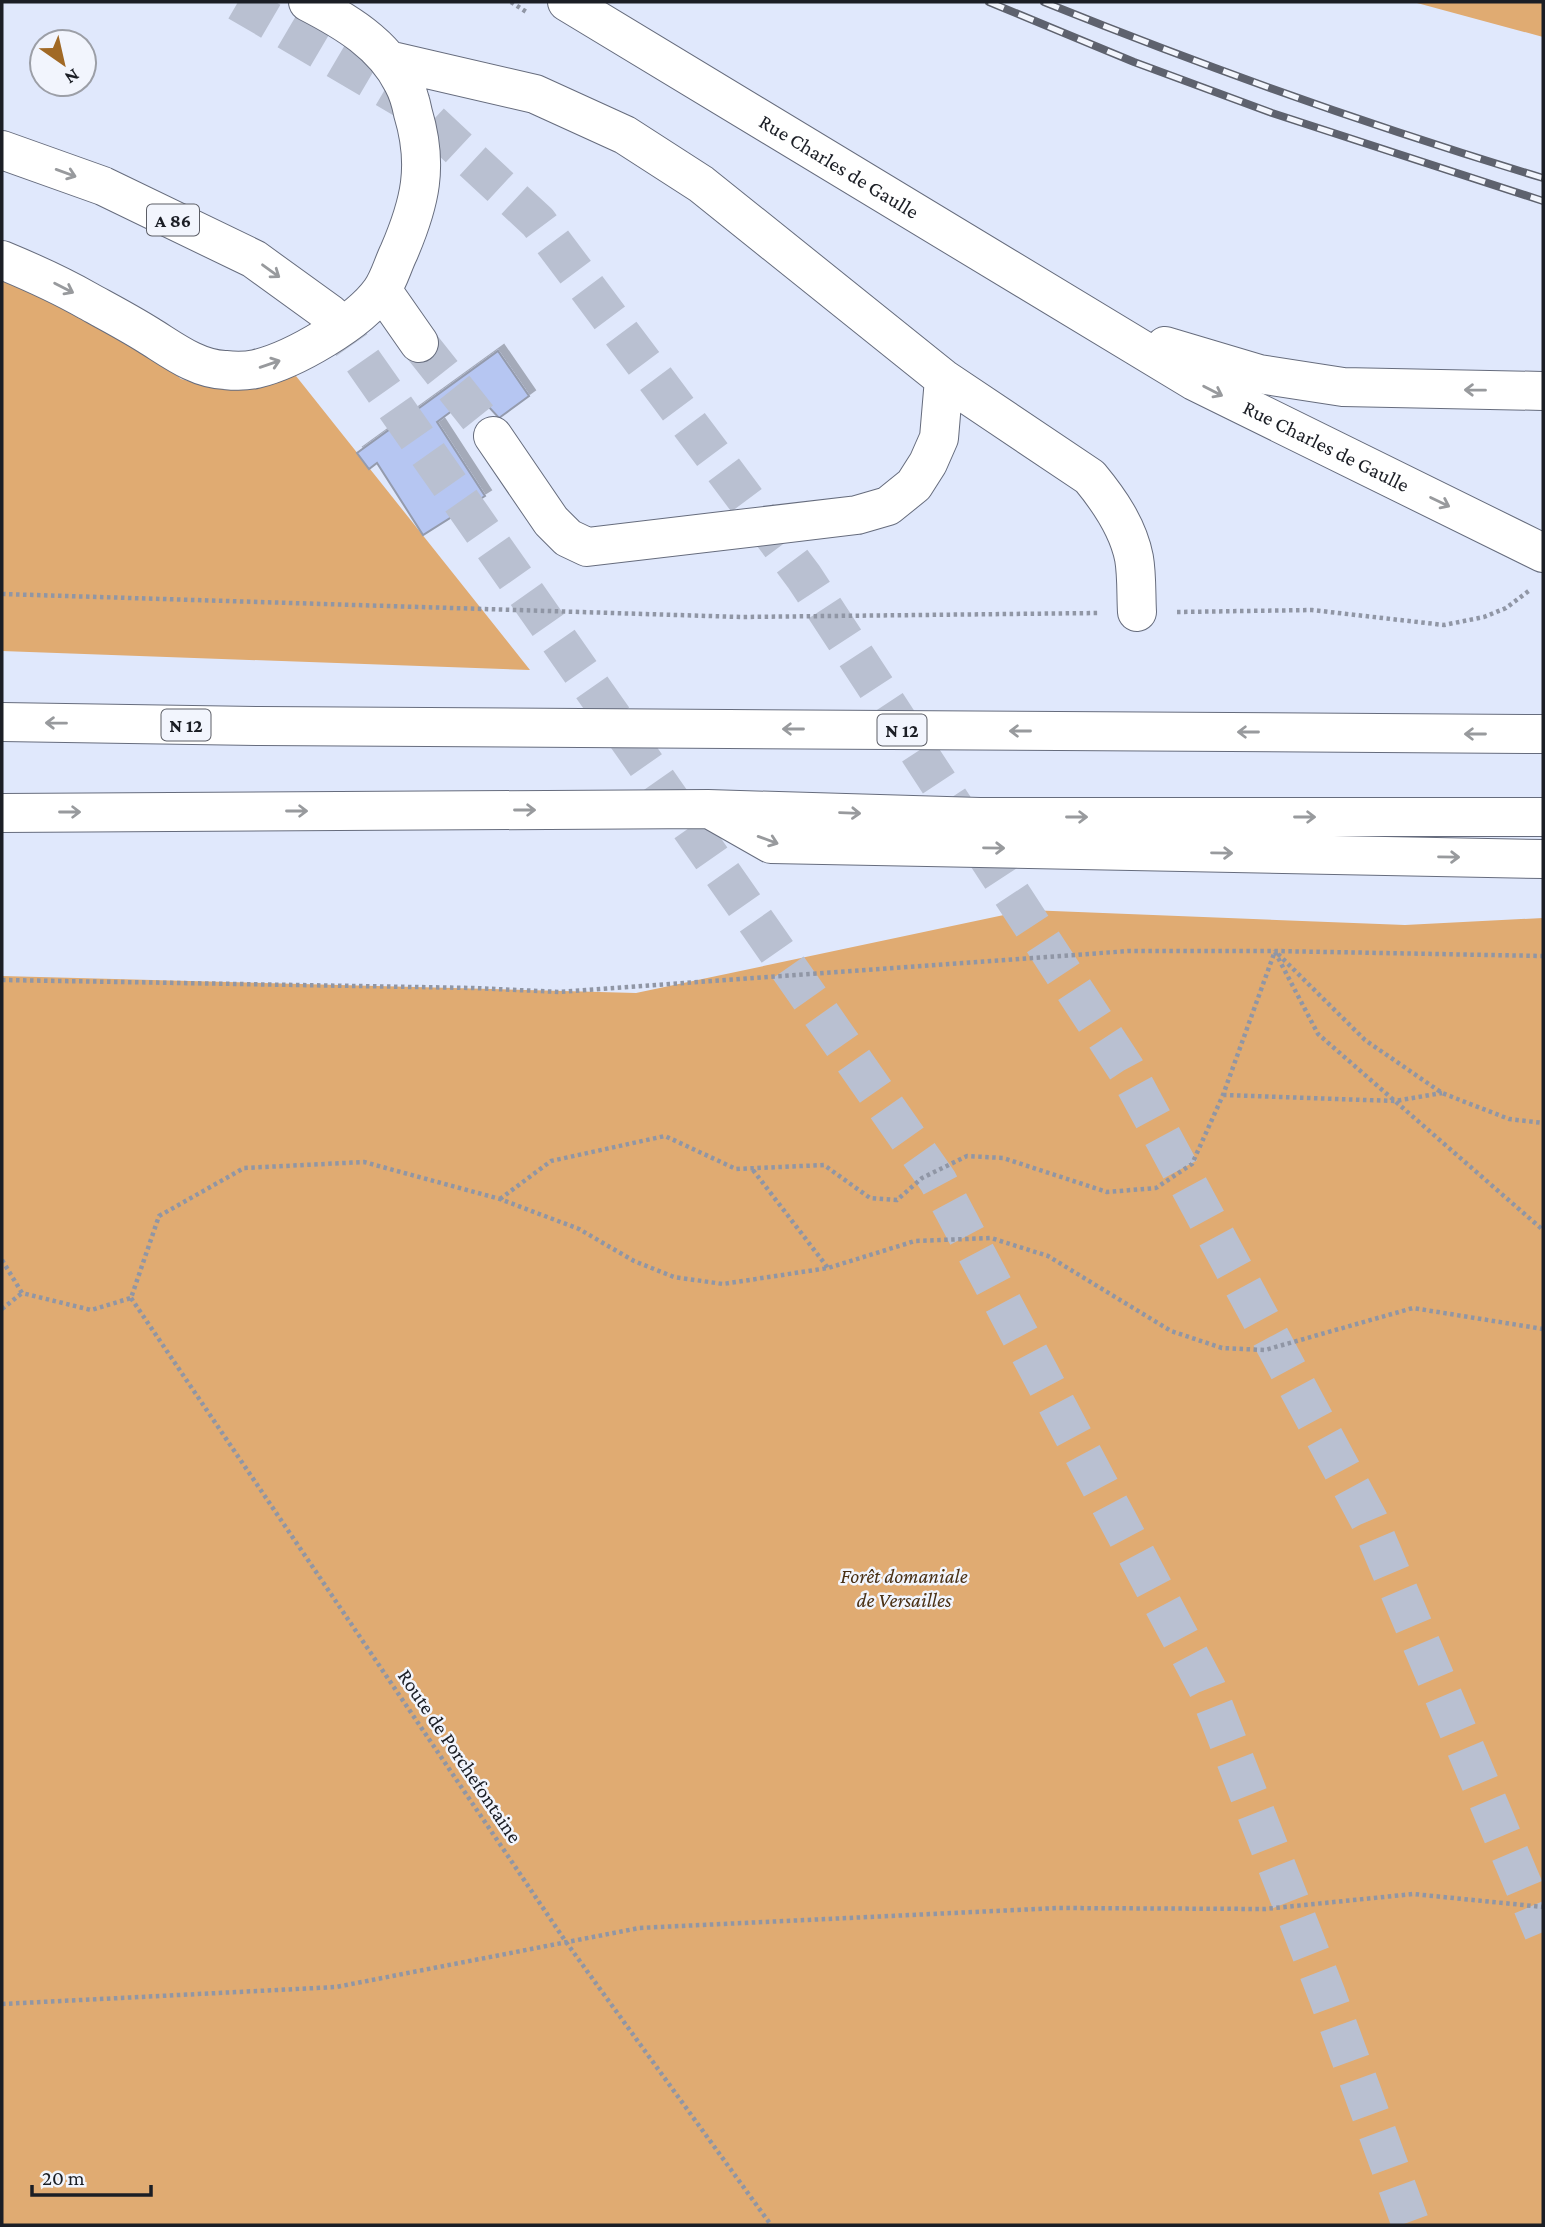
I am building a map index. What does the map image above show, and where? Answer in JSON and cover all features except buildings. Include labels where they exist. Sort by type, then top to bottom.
[{"type":"main road","points":[[2,260],[87,300],[177,354],[198,364],[222,370],[255,369],[286,359],[337,330],[364,308],[382,290],[413,219],[421,185],[422,153],[418,129],[403,83],[388,60],[360,33],[308,2]]},
{"type":"main road","name":"Rue Charles de Gaulle","points":[[568,2],[1194,381],[1541,568]]},
{"type":"main road","points":[[388,60],[535,94],[625,135],[701,184],[944,379],[1090,477],[1121,522],[1134,557],[1137,612]]},
{"type":"main road","name":"A 86","points":[[2,150],[103,186],[254,259],[330,314]]},
{"type":"main road","points":[[382,290],[419,343]]},
{"type":"main road","name":"Rue Charles de Gaulle","points":[[1113,330],[1259,374],[1343,387],[1543,391]]},
{"type":"main road","points":[[493,436],[551,521],[568,538],[587,547],[857,515],[888,506],[914,485],[939,438],[944,379]]},
{"type":"main road","name":"N 12","points":[[2,722],[1543,734]]},
{"type":"main road","points":[[2,813],[708,808],[980,817],[1543,817]]},
{"type":"main road","points":[[708,808],[771,844],[1543,859]]},
{"type":"path","points":[[2,594],[741,617],[1312,610],[1444,625],[1484,617],[1506,608],[1541,568]]},
{"type":"path","points":[[2,981],[474,988],[560,992],[1129,951],[1543,956]]},
{"type":"path","points":[[1275,951],[1365,1040],[1442,1093],[1509,1119],[1543,1124]]},
{"type":"path","points":[[500,1199],[551,1161],[665,1136],[736,1169],[824,1166],[870,1198],[897,1200],[922,1178],[967,1156],[1003,1158],[1107,1192],[1156,1188],[1192,1164],[1223,1094],[1275,951]]},
{"type":"path","points":[[1275,951],[1318,1034],[1543,1230]]},
{"type":"path","points":[[1223,1094],[1395,1101],[1442,1093]]},
{"type":"path","points":[[2,1260],[22,1293],[91,1310],[131,1298],[159,1216],[244,1168],[364,1162],[500,1199],[579,1229],[634,1261],[674,1277],[723,1284],[828,1268],[915,1241],[992,1238],[1048,1256],[1171,1331],[1222,1348],[1265,1350],[1413,1308],[1543,1329]]},
{"type":"path","points":[[752,1169],[828,1268]]},
{"type":"path","points":[[2,1309],[22,1293]]},
{"type":"path","name":"Route de Porchefontaine","points":[[131,1298],[566,1942],[771,2225]]},
{"type":"path","points":[[2,2004],[336,1987],[639,1928],[1057,1908],[1265,1909],[1413,1894],[1543,1907]]},
{"type":"green space","points":[[1414,2],[1543,2],[1543,37],[1417,3]]},
{"type":"green space","points":[[2,275],[139,344],[181,379],[219,389],[296,376],[530,670],[2,651]]},
{"type":"green space","name":"Forêt domaniale de Versailles","points":[[1028,910],[1405,925],[1543,918],[1543,2225],[2,2225],[2,976],[636,993]]},
{"type":"tunnel","points":[[238,2],[410,103],[538,222],[804,577],[1126,1069],[1369,1520],[1543,1932]]},
{"type":"tunnel","points":[[330,314],[938,1181],[1207,1688],[1327,1995],[1411,2225]]},
{"type":"tunnel","points":[[419,343],[493,436]]},
{"type":"railway","points":[[989,2],[1134,62],[1272,113],[1543,201]]},
{"type":"railway","points":[[1044,2],[1292,96],[1543,178]]}]
